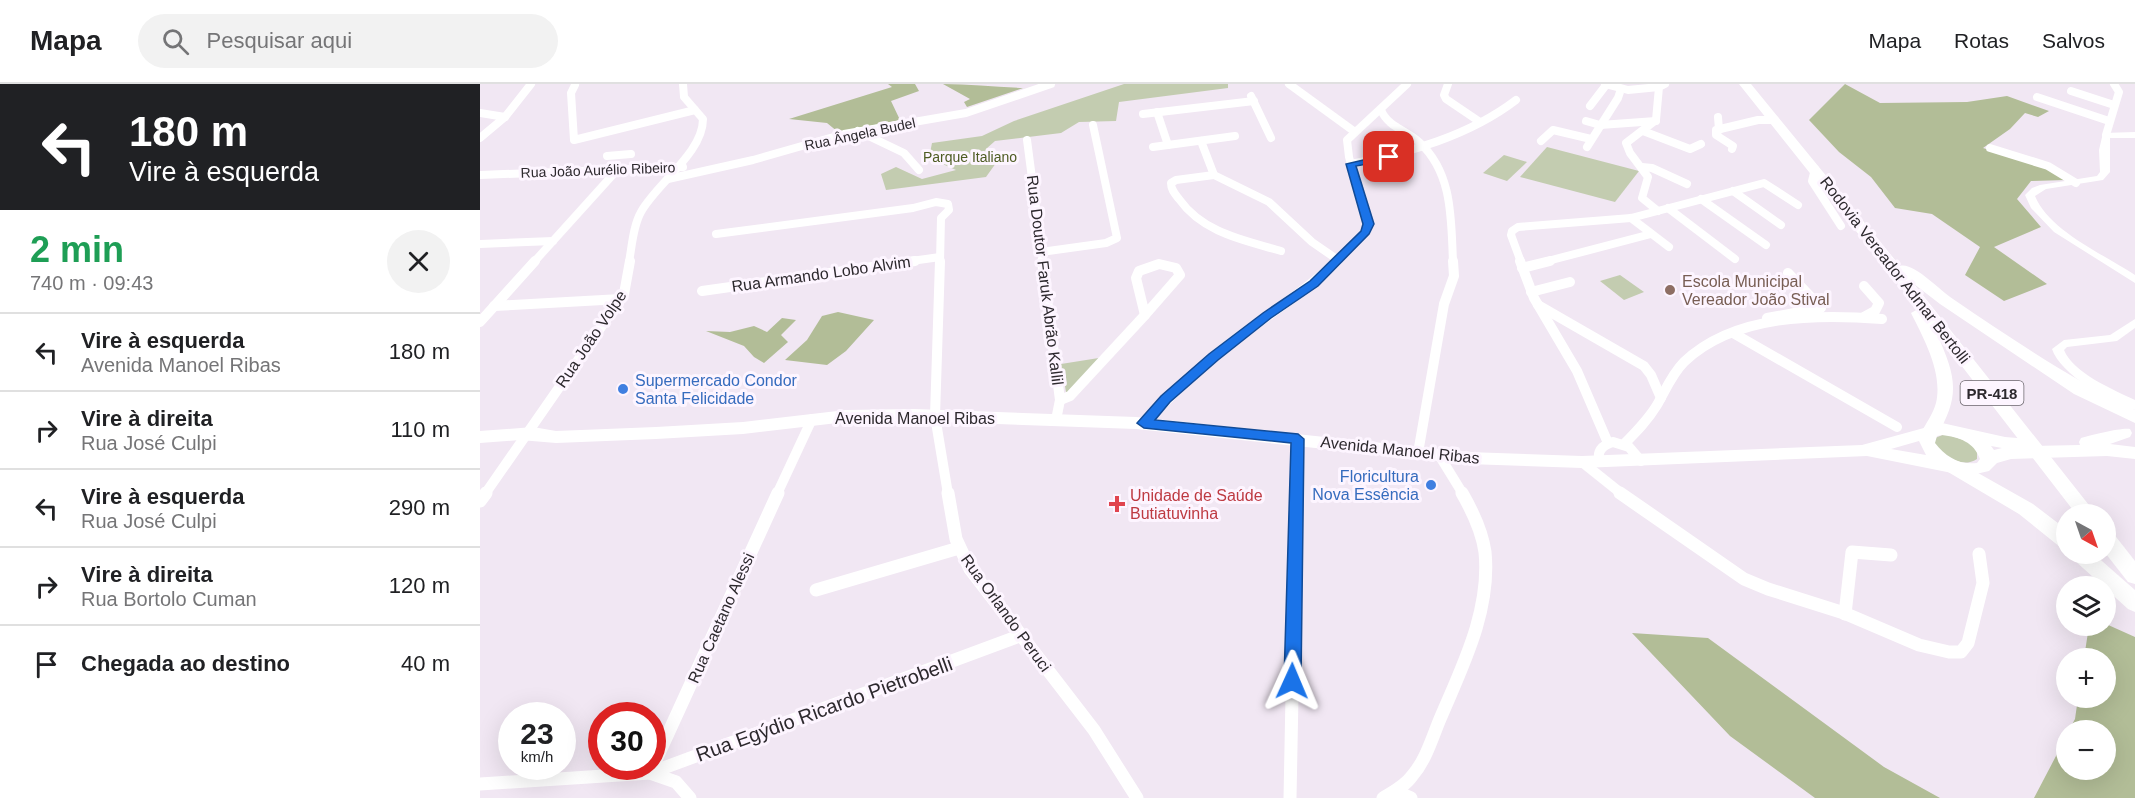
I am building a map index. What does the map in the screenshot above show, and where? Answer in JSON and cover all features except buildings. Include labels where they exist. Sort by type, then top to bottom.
[{"type":"highway","name":"Rodovia Vereador Admar Bertolli","points":[[1744,84],[1897,272],[2078,504]]},
{"type":"highway","points":[[1864,232],[1914,278],[1945,301],[2080,390],[2135,417]]},
{"type":"highway","points":[[1897,272],[1926,326],[1946,386],[1944,405],[1930,433]]},
{"type":"highway","points":[[1955,467],[2026,509],[2056,532]]},
{"type":"highway","points":[[2116,552],[2135,576]]},
{"type":"highway","points":[[2092,564],[2135,603]]},
{"type":"main road","name":"Avenida Manoel Ribas","points":[[524,435],[567,437],[656,433],[743,428],[868,415],[935,416],[1144,423],[1497,460],[1641,461],[1862,451],[1942,429],[1967,435]]},
{"type":"main road","name":"Avenida Manoel Ribas","points":[[480,437],[524,435],[598,425],[714,420],[803,420]]},
{"type":"main road","points":[[656,433],[699,427],[714,420]]},
{"type":"main road","points":[[2092,446],[2130,428],[2135,447]]},
{"type":"main road","points":[[1930,433],[1927,437],[1930,450],[1955,467]]},
{"type":"main road","points":[[1967,435],[1984,447],[1989,460],[2015,448]]},
{"type":"main road","points":[[1967,435],[2015,448],[2092,446],[2135,453]]},
{"type":"main road","name":"Avenida Manoel Ribas","points":[[1862,451],[1955,467],[1981,468],[1989,460]]},
{"type":"street","points":[[480,138],[506,117],[531,84]]},
{"type":"street","name":"Rua João Volpe","points":[[480,501],[627,288],[638,220],[645,205],[696,143],[703,127],[703,119],[684,97],[683,84]]},
{"type":"street","name":"Rua Ângela Budel","points":[[668,179],[753,160],[858,131],[966,113],[1051,84]]},
{"type":"street","points":[[1289,84],[1355,132]]},
{"type":"street","points":[[1144,423],[1165,399],[1202,367],[1267,315],[1310,287],[1368,228],[1351,164],[1348,138],[1382,110],[1407,84]]},
{"type":"street","points":[[1448,84],[1444,94],[1446,99],[1480,122]]},
{"type":"street","points":[[1590,106],[1605,84],[1621,89],[1638,90],[1662,85],[1659,116],[1656,121],[1626,143],[1630,153],[1648,177],[1642,198],[1658,211]]},
{"type":"street","points":[[2105,84],[2114,86],[2119,92],[2106,135],[2104,175],[2095,180],[2038,188],[2030,195],[2030,200],[2057,230],[2135,280]]},
{"type":"street","points":[[575,85],[571,93],[574,140],[695,110]]},
{"type":"street","points":[[1587,147],[1618,98],[1621,89]]},
{"type":"street","points":[[2071,91],[2114,105]]},
{"type":"street","points":[[2037,97],[2109,121]]},
{"type":"street","points":[[1143,114],[1252,99],[1271,138]]},
{"type":"street","points":[[1351,164],[1389,157],[1423,146],[1480,122],[1509,107],[1516,100]]},
{"type":"street","points":[[1382,110],[1383,116],[1389,123],[1423,146],[1442,172],[1450,210],[1455,268],[1452,284],[1444,304],[1418,453]]},
{"type":"street","points":[[480,112],[506,117]]},
{"type":"street","points":[[1157,112],[1168,145]]},
{"type":"street","points":[[1718,117],[1718,133],[1731,144],[1732,149]]},
{"type":"street","points":[[1718,133],[1758,120],[1775,120]]},
{"type":"street","points":[[1586,122],[1600,125],[1656,121]]},
{"type":"street","points":[[1041,252],[1114,241],[1118,236],[1093,125]]},
{"type":"street","points":[[1541,141],[1553,130],[1591,139]]},
{"type":"street","points":[[858,131],[904,153],[919,170]]},
{"type":"street","points":[[1643,131],[1690,149],[1701,144]]},
{"type":"street","points":[[2106,135],[2135,135]]},
{"type":"street","points":[[1153,147],[1235,136]]},
{"type":"street","name":"Rua Doutor Faruk Abrão Kallil","points":[[1027,140],[1060,400],[1056,420]]},
{"type":"street","points":[[1201,141],[1214,175]]},
{"type":"street","points":[[1990,148],[2048,166],[2076,183]]},
{"type":"street","points":[[601,170],[610,156],[631,154]]},
{"type":"street","name":"Rua João Aurélio Ribeiro","points":[[480,176],[716,167]]},
{"type":"street","points":[[1642,167],[1652,168],[1687,184]]},
{"type":"street","points":[[1815,169],[1812,181],[1841,226]]},
{"type":"street","points":[[480,322],[618,170]]},
{"type":"street","points":[[1281,251],[1204,225],[1186,210],[1171,188],[1171,183],[1176,180],[1214,175],[1269,202],[1317,247],[1340,259]]},
{"type":"street","points":[[1608,443],[1577,371],[1537,304],[1511,235],[1514,228],[1630,218],[1764,183],[1798,205]]},
{"type":"street","points":[[1733,191],[1781,225]]},
{"type":"street","points":[[1701,200],[1766,245]]},
{"type":"street","name":"Rua Orlando Peruci","points":[[716,234],[913,208],[936,202],[945,203],[950,207],[941,218],[935,416],[959,548],[970,569],[1094,730],[1137,798]]},
{"type":"street","points":[[1668,208],[1736,259]]},
{"type":"street","points":[[1630,218],[1669,247]]},
{"type":"street","points":[[1522,268],[1651,234]]},
{"type":"street","points":[[480,244],[553,241]]},
{"type":"street","name":"Rua Armando Lobo Alvim","points":[[702,291],[940,257]]},
{"type":"street","points":[[1060,400],[1068,398],[1145,316],[1176,282],[1180,275],[1176,268],[1164,264],[1153,265],[1139,271],[1136,278],[1145,316]]},
{"type":"street","points":[[1756,327],[1763,319],[1821,308],[1788,273]]},
{"type":"street","points":[[1532,292],[1570,282]]},
{"type":"street","points":[[1864,286],[1879,303],[1875,311],[1864,317]]},
{"type":"street","points":[[494,306],[621,299]]},
{"type":"street","points":[[1537,304],[1644,366],[1651,375],[1661,398]]},
{"type":"street","points":[[1624,444],[1648,420],[1676,373],[1690,356],[1709,343],[1756,327],[1814,318],[1864,317],[1882,320]]},
{"type":"street","points":[[2135,323],[2113,338],[2064,344],[2058,349],[2058,353],[2061,359],[2079,374],[2135,406]]},
{"type":"street","points":[[1733,333],[1897,427]]},
{"type":"street","name":"Rua Caetano Alessi","points":[[666,736],[803,420]]},
{"type":"street","points":[[1290,798],[1298,439]]},
{"type":"street","points":[[1641,461],[1633,450],[1624,444],[1608,443],[1590,461],[1606,483],[1744,579],[1762,588],[1845,614],[1934,650],[1951,654],[1960,652],[1968,643],[1983,583],[1979,554]]},
{"type":"street","points":[[1389,794],[1415,774],[1421,762],[1464,662],[1482,605],[1485,571],[1482,539],[1473,515],[1439,455]]},
{"type":"street","points":[[816,590],[959,548]]},
{"type":"street","points":[[1845,614],[1852,552],[1891,555]]},
{"type":"street","name":"Rua Egýdio Ricardo Pietrobelli","points":[[666,767],[1022,635]]},
{"type":"street","name":"Rua Egýdio Ricardo Pietrobelli","points":[[480,784],[588,777]]},
{"type":"street","points":[[666,779],[676,782],[690,798]]},
{"type":"street","points":[[1389,794],[1411,798]]},
{"type":"green space","points":[[888,84],[915,84],[919,91],[891,101],[900,120],[838,132],[827,123],[789,119],[892,87]]},
{"type":"green space","points":[[943,84],[1023,88],[967,107],[964,102],[970,99]]},
{"type":"green space","name":"Parque Italiano","points":[[1124,84],[1228,84],[1228,88],[1119,102],[1116,121],[1079,122],[1061,133],[995,141],[986,149],[996,163],[986,177],[886,190],[881,174],[896,167],[922,179],[956,170],[929,158],[932,143],[982,136],[1014,121]]},
{"type":"green space","points":[[1845,84],[1880,103],[1967,102],[2007,96],[2049,111],[2038,117],[2025,113],[2010,129],[1983,148],[2041,166],[2066,180],[2031,181],[2017,199],[2041,227],[1994,247],[2047,284],[2004,301],[1965,275],[1980,247],[1932,214],[1895,208],[1871,177],[1839,152],[1809,120]]},
{"type":"green space","points":[[1547,147],[1639,171],[1615,202],[1520,177]]},
{"type":"green space","points":[[1504,155],[1527,162],[1507,181],[1483,173]]},
{"type":"green space","points":[[1620,275],[1644,292],[1624,300],[1600,281]]},
{"type":"green space","points":[[838,312],[874,320],[846,351],[827,365],[785,360],[807,340],[822,316]]},
{"type":"green space","points":[[782,318],[796,320],[781,335],[788,342],[764,363],[754,357],[744,346],[706,331],[730,332],[754,326],[767,332]]},
{"type":"green space","points":[[1105,357],[1068,392],[1066,392],[1061,364]]},
{"type":"green space","points":[[1945,434],[1967,441],[1977,450],[1977,459],[1971,462],[1960,462],[1934,447],[1935,438]]},
{"type":"green space","points":[[2116,628],[2135,637],[2135,798],[2034,798],[2056,756],[2056,780],[2116,780],[2116,720],[2074,720],[2077,708],[2116,708],[2116,648],[2086,648],[2087,636],[2116,636]]},
{"type":"green space","points":[[1632,633],[1708,638],[1884,767],[1940,798],[1815,798],[1730,736]]},
{"type":"place","name":"Escola Municipal Vereador João Stival","points":[[1670,290]]},
{"type":"place","name":"Supermercado Condor Santa Felicidade","points":[[623,389]]},
{"type":"place","name":"Floricultura Nova Essência","points":[[1431,485]]},
{"type":"place","name":"Unidade de Saúde Butiatuvinha","points":[[1117,504]]},
{"type":"route","points":[[1292,681],[1298,439],[1144,423],[1165,399],[1214,357],[1282,304],[1305,291],[1366,232],[1368,224],[1351,164],[1389,157]]}]
